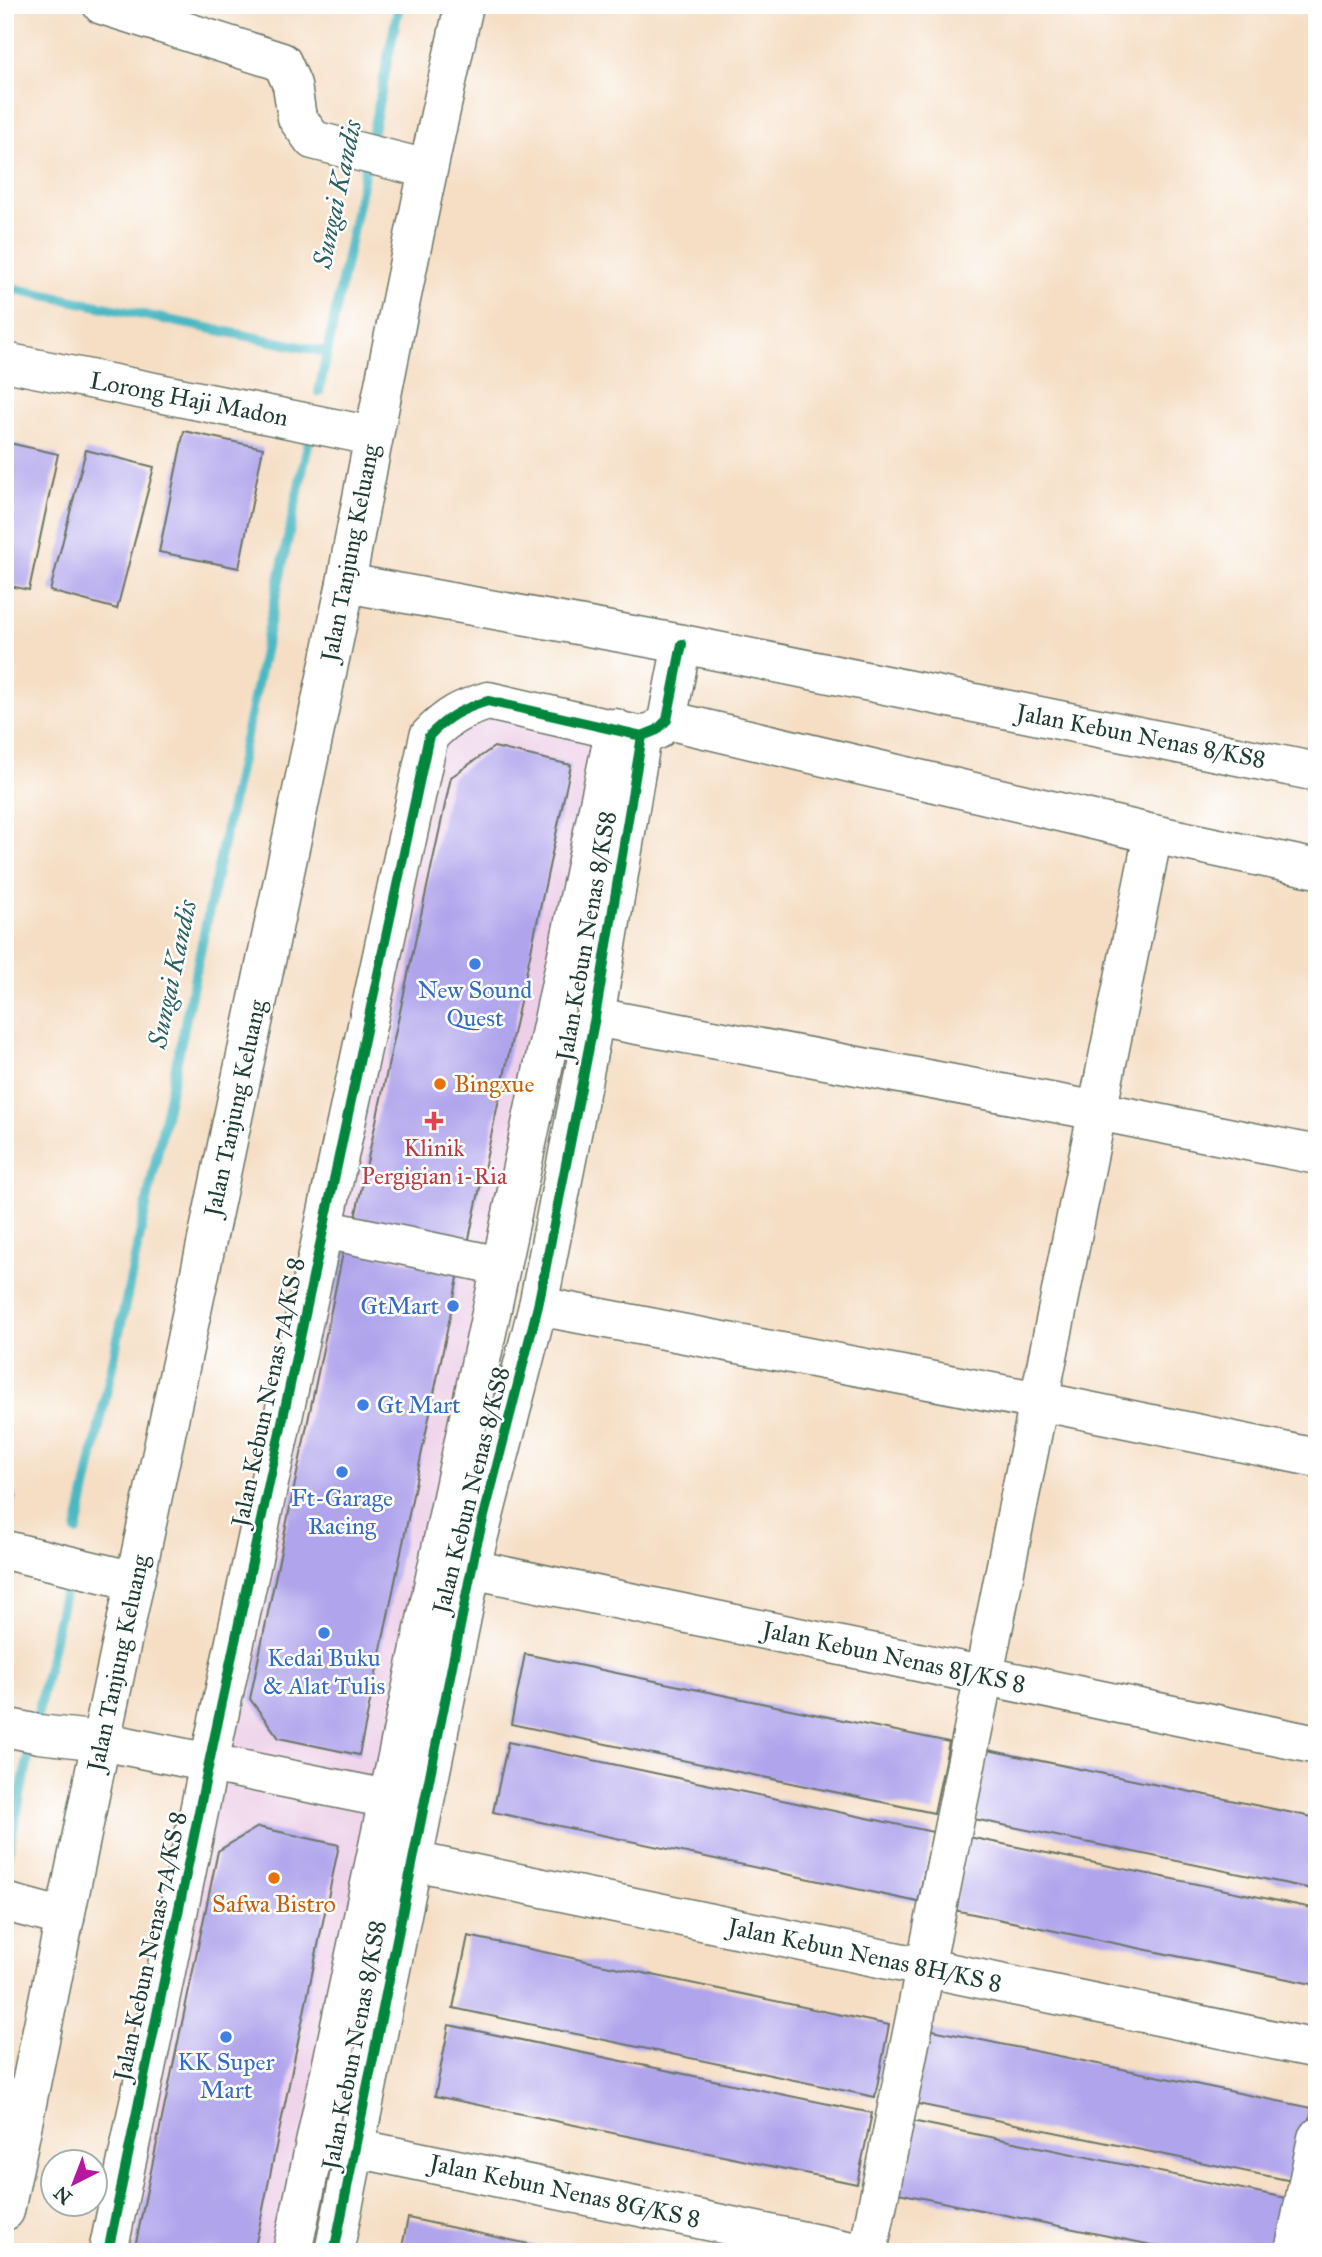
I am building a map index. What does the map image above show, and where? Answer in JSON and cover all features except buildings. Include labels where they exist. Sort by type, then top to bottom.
[{"type":"street","points":[[102,5],[282,62],[292,85],[298,118],[313,140],[427,169]]},
{"type":"street","name":"Jalan Tanjung Keluang","points":[[5,2211],[101,1741],[346,583],[427,169],[464,5]]},
{"type":"street","name":"Lorong Haji Madon","points":[[5,362],[373,436]]},
{"type":"street","name":"Jalan Kebun Nenas 8/KS8","points":[[346,583],[682,644],[1317,772]]},
{"type":"street","points":[[292,2252],[501,1266],[641,728],[682,644]]},
{"type":"street","name":"Jalan Kebun Nenas 7A/KS 8","points":[[108,2252],[209,1763],[429,736],[446,719],[471,706],[488,701],[641,728],[1317,869]]},
{"type":"street","name":"Jalan Kebun Nenas 8/KS8","points":[[334,2252],[471,1569],[538,1306],[595,1017],[641,728]]},
{"type":"street","points":[[868,2252],[1153,834]]},
{"type":"street","points":[[595,1017],[1098,1111],[1317,1155]]},
{"type":"street","points":[[324,1229],[501,1266]]},
{"type":"street","points":[[538,1306],[1039,1401],[1317,1458]]},
{"type":"street","points":[[5,1550],[135,1581]]},
{"type":"street","name":"Jalan Kebun Nenas 8J/KS 8","points":[[471,1569],[1317,1745]]},
{"type":"street","points":[[22,1730],[101,1741],[388,1799]]},
{"type":"street","name":"Jalan Kebun Nenas 8H/KS 8","points":[[413,1861],[1317,2049]]},
{"type":"street","points":[[13,1903],[65,1918]]},
{"type":"street","points":[[1294,2252],[1317,2138]]},
{"type":"street","name":"Jalan Kebun Nenas 8G/KS 8","points":[[355,2148],[857,2252]]},
{"type":"shaded area","points":[[490,715],[604,741],[283,2252],[121,2252],[442,743]]},
{"type":"waterway","name":"Sungai Kandis","points":[[319,392],[399,5]]},
{"type":"waterway","points":[[5,287],[326,352]]},
{"type":"waterway","name":"Sungai Kandis","points":[[77,1531],[311,430]]},
{"type":"waterway","name":"Sungai Kandis","points":[[5,1866],[64,1593]]},
{"type":"cycle path","points":[[108,2252],[209,1763],[429,736],[456,714],[488,701],[642,736],[657,730],[667,720],[682,644]]},
{"type":"cycle path","points":[[334,2252],[476,1547],[538,1306],[595,1017],[642,736]]},
{"type":"place","name":"New Sound Quest","points":[[475,964]]},
{"type":"place","name":"Bingxue","points":[[440,1084]]},
{"type":"place","name":"Klinik Pergigian i-Ria","points":[[434,1121]]},
{"type":"place","name":"GtMart","points":[[453,1306]]},
{"type":"place","name":"Gt Mart","points":[[363,1405]]},
{"type":"place","name":"Ft-Garage Racing","points":[[342,1472]]},
{"type":"place","name":"Kedai Buku & Alat Tulis","points":[[324,1633]]},
{"type":"place","name":"Safwa Bistro","points":[[274,1878]]},
{"type":"place","name":"KK Super Mart","points":[[226,2037]]}]
